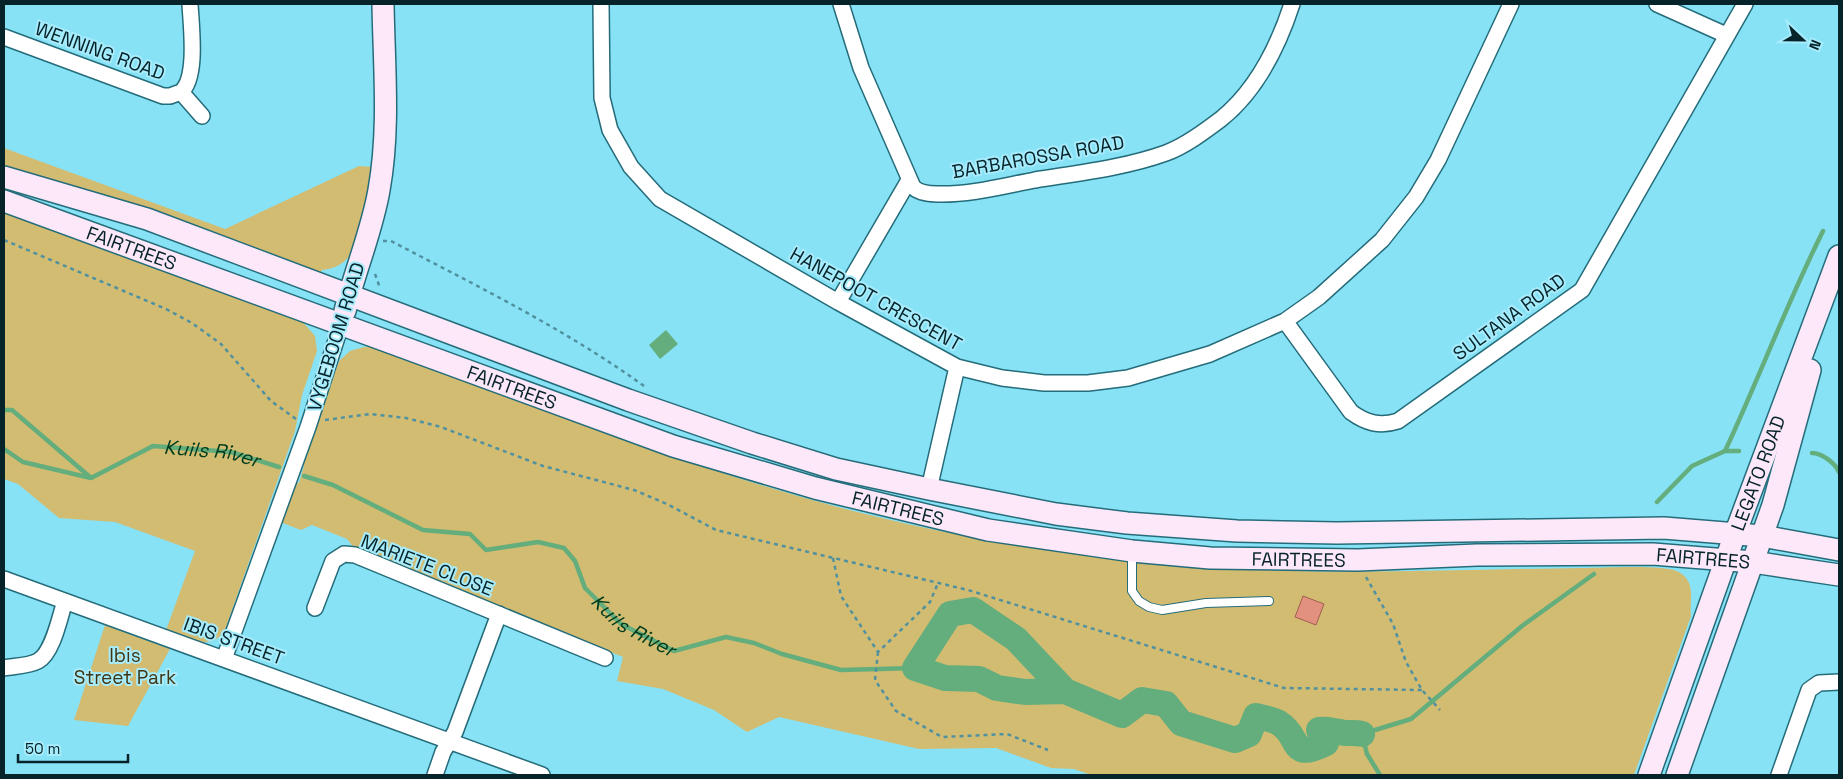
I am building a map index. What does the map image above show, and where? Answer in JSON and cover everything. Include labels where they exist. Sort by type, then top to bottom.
[{"type":"main road","name":"VYGEBOOM ROAD","points":[[341,325],[372,220],[384,159],[386,120],[383,4]]},
{"type":"main road","name":"FAIRTREES","points":[[4,177],[147,219],[348,297],[628,400],[752,443],[836,469],[929,489],[1065,515],[1127,523],[1237,531],[1366,533],[1664,528],[1762,536],[1839,550]]},
{"type":"main road","name":"FAIRTREES","points":[[4,201],[673,446],[816,488],[988,530],[1132,551],[1210,558],[1358,560],[1477,555],[1653,554],[1753,562],[1839,575]]},
{"type":"main road","name":"LEGATO ROAD","points":[[1648,775],[1735,534],[1839,256]]},
{"type":"main road","name":"LEGATO ROAD","points":[[1677,775],[1774,504],[1839,263]]},
{"type":"street","points":[[181,92],[185,88],[190,76],[190,4]]},
{"type":"street","name":"HANEPOOT CRESCENT","points":[[601,4],[602,98],[605,113],[618,148],[631,167],[660,198],[838,302],[957,367],[1002,378],[1044,383],[1088,383],[1128,378],[1210,354],[1285,321],[1319,298],[1382,240],[1416,198],[1438,160],[1511,4]]},
{"type":"street","points":[[838,302],[909,180],[861,68],[841,4]]},
{"type":"street","name":"BARBAROSSA ROAD","points":[[909,180],[916,191],[928,193],[976,191],[1089,171],[1150,158],[1168,152],[1222,118],[1246,93],[1274,53],[1292,4]]},
{"type":"street","points":[[1657,4],[1726,35]]},
{"type":"street","name":"SULTANA ROAD","points":[[1285,321],[1351,412],[1372,423],[1385,425],[1398,421],[1582,290],[1745,4]]},
{"type":"street","name":"WENNING ROAD","points":[[4,37],[163,96],[181,92],[202,116]]},
{"type":"street","name":"VYGEBOOM ROAD","points":[[224,659],[308,428],[341,325]]},
{"type":"street","points":[[929,489],[957,367]]},
{"type":"street","name":"MARIETE CLOSE","points":[[316,608],[330,566],[337,557],[350,554],[368,559],[606,658]]},
{"type":"street","name":"IBIS STREET","points":[[4,579],[542,775]]},
{"type":"street","points":[[4,668],[32,663],[44,656],[52,641],[65,601]]},
{"type":"street","name":"MARIETE CLOSE","points":[[449,742],[499,614]]},
{"type":"street","points":[[1779,775],[1809,690],[1819,683],[1839,682]]},
{"type":"street","points":[[435,775],[449,742]]},
{"type":"lane","points":[[1132,551],[1132,591],[1139,601],[1149,607],[1162,610],[1206,602],[1269,601]]},
{"type":"path","points":[[4,240],[166,309],[192,323],[221,344],[271,401],[308,428],[319,421],[370,414],[406,418],[441,427],[543,466],[634,490],[667,504],[716,530],[938,583],[1284,688],[1422,690]]},
{"type":"path","points":[[380,249],[383,241],[391,241],[521,308],[620,368],[648,390]]},
{"type":"path","points":[[374,268],[380,288]]},
{"type":"path","points":[[833,557],[841,596],[878,652],[875,680],[896,711],[942,737],[1007,734],[1048,750]]},
{"type":"path","points":[[1364,574],[1393,624],[1406,662],[1422,690],[1440,710]]},
{"type":"path","points":[[878,652],[930,602],[938,583]]},
{"type":"green space","points":[[4,148],[225,229],[359,166],[373,167],[361,225],[351,254],[345,261],[322,270],[320,273],[159,213],[4,169]]},
{"type":"green space","points":[[4,210],[302,321],[315,336],[317,351],[302,395],[295,431],[225,630],[213,641],[197,641],[166,630],[195,551],[115,522],[59,518],[18,484],[4,479]]},
{"type":"green space","points":[[364,347],[373,347],[659,452],[717,471],[834,506],[948,532],[1063,552],[1179,565],[1238,569],[1367,572],[1618,567],[1660,568],[1679,572],[1685,576],[1691,592],[1691,616],[1634,775],[1091,775],[1074,769],[1051,768],[996,748],[919,749],[779,717],[747,732],[714,710],[663,689],[617,681],[623,657],[354,548],[347,539],[312,525],[301,530],[280,522],[295,482],[299,483],[304,466],[301,464],[339,361],[350,351]]},
{"type":"green space","name":"Ibis Street Park","points":[[105,625],[170,649],[128,726],[74,720]]},
{"type":"shaded area","points":[[666,330],[678,344],[660,359],[649,345]]},
{"type":"building","points":[[1303,596],[1324,604],[1316,625],[1295,617]]},
{"type":"waterway","points":[[1657,502],[1692,466],[1725,451],[1797,285],[1823,231]]},
{"type":"waterway","name":"Kuils River","points":[[4,410],[12,410],[90,477]]},
{"type":"waterway","name":"Kuils River","points":[[4,449],[23,462],[91,478],[153,446],[231,452],[279,467]]},
{"type":"waterway","points":[[1725,451],[1739,451]]},
{"type":"waterway","points":[[1812,453],[1828,459],[1839,472]]},
{"type":"waterway","name":"Kuils River","points":[[304,476],[333,485],[423,530],[470,534],[486,550],[538,542],[564,548],[575,561],[585,588],[621,624],[674,651],[726,637],[754,643],[782,654],[841,670],[915,668]]},
{"type":"waterway","points":[[1380,775],[1367,754],[1362,734],[1411,719],[1522,626],[1594,574]]},
{"type":"waterway","name":"Kuils River","points":[[1065,691],[1025,692],[997,688],[979,679],[945,678],[915,668],[950,614],[973,610],[1016,639],[1065,691],[1122,715],[1142,700],[1166,704],[1181,723],[1235,740],[1249,734],[1256,716],[1279,723],[1291,735],[1300,749],[1306,750],[1326,743],[1319,730],[1362,734]]}]
